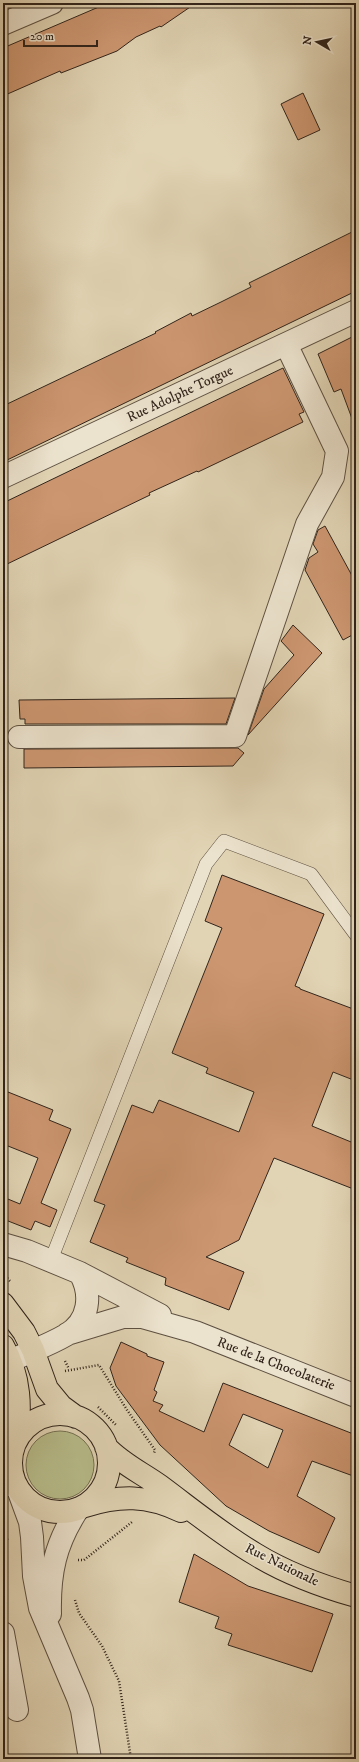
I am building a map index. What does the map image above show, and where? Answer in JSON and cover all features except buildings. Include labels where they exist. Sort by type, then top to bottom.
[{"type":"main road","points":[[3,1304],[24,1332],[33,1350],[47,1389],[61,1406],[95,1428],[106,1447],[109,1461],[105,1482],[98,1495],[82,1508],[62,1513],[46,1511],[31,1504],[12,1487],[9,1451],[19,1424],[20,1409],[17,1386],[7,1354]]},
{"type":"main road","points":[[9,1451],[22,1431],[34,1421],[55,1414],[76,1417]]},
{"type":"main road","name":"Rue Nationale","points":[[106,1447],[121,1461],[158,1484],[212,1526],[256,1555],[277,1566],[327,1587],[356,1596]]},
{"type":"main road","name":"Rue Nationale","points":[[82,1508],[114,1499],[148,1499],[164,1503],[212,1526]]},
{"type":"street","points":[[3,24],[52,3]]},
{"type":"street","name":"Rue Adolphe Torgue","points":[[3,477],[356,310]]},
{"type":"street","points":[[19,737],[235,736],[306,524],[333,477],[337,451],[286,344]]},
{"type":"street","name":"Rue de la Chocolaterie","points":[[3,1244],[51,1260],[80,1273],[195,1332]]},
{"type":"street","name":"Rue de la Chocolaterie","points":[[67,1334],[77,1325],[86,1309],[88,1299],[86,1285],[80,1273]]},
{"type":"street","name":"Rue de la Chocolaterie","points":[[7,1354],[33,1350],[67,1334],[123,1317],[131,1316],[147,1318],[195,1332],[355,1394]]},
{"type":"street","points":[[12,1487],[30,1522],[36,1592],[40,1608],[70,1676],[82,1710],[90,1759]]},
{"type":"street","points":[[50,1633],[50,1590],[55,1556],[64,1532],[82,1508]]},
{"type":"street","points":[[3,1633],[12,1702]]},
{"type":"lane","points":[[51,1260],[206,864],[224,841],[312,874],[356,935]]},
{"type":"path","points":[[74,1598],[79,1612],[102,1646],[119,1681],[131,1759]]},
{"type":"green space","points":[[53,1431],[67,1431],[79,1436],[89,1446],[94,1458],[94,1472],[89,1484],[79,1494],[67,1499],[53,1499],[41,1494],[31,1484],[26,1472],[26,1458],[31,1446],[41,1436]]}]
